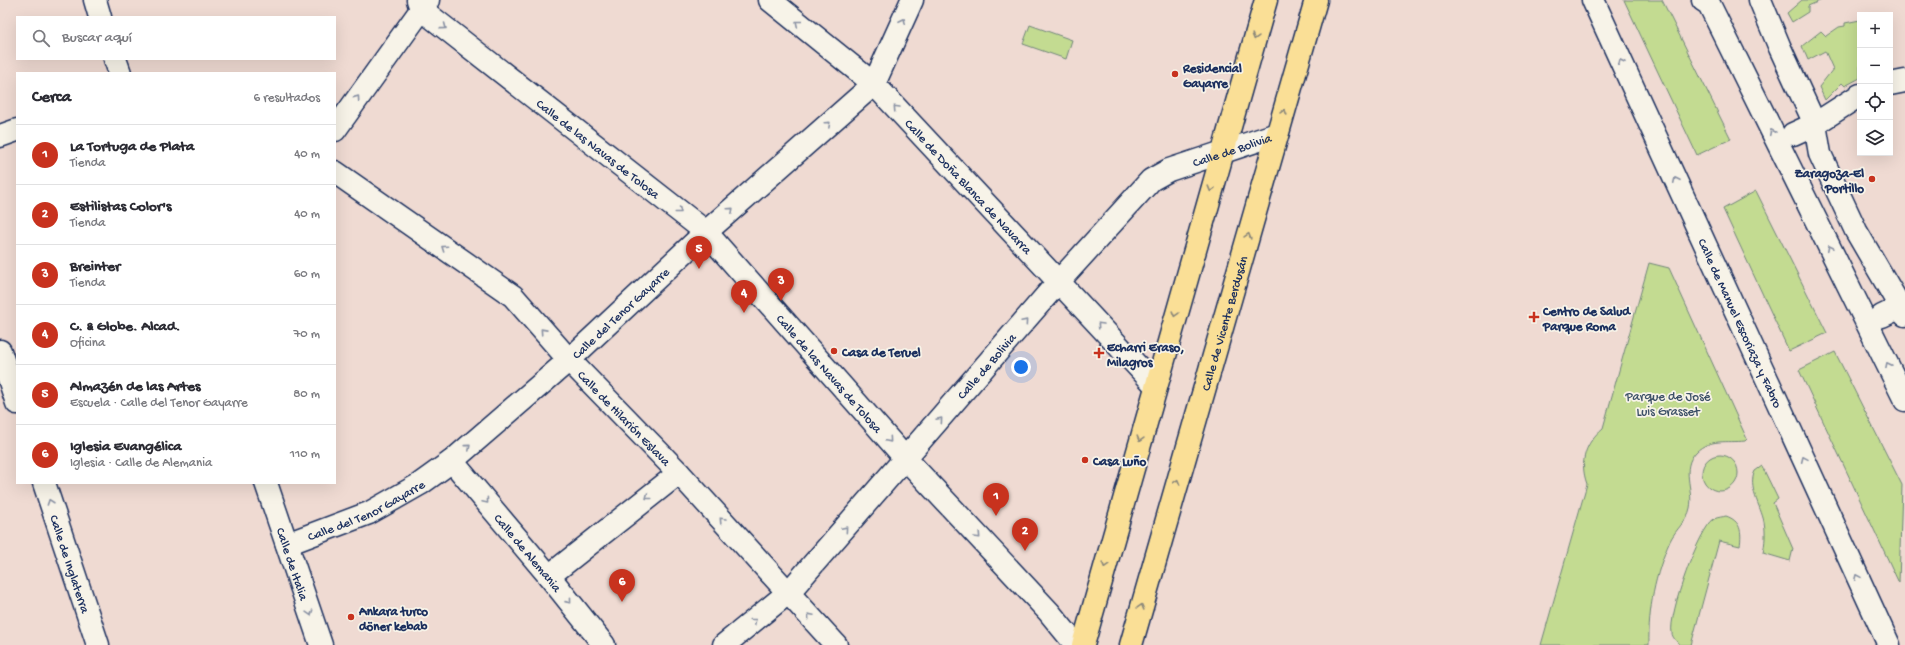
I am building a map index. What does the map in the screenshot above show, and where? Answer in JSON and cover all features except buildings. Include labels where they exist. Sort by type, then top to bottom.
[{"type":"main road","points":[[1083,645],[1155,385],[1266,0]]},
{"type":"main road","name":"Calle de Vicente Berdusán","points":[[1131,645],[1316,0]]},
{"type":"street","points":[[95,0],[100,16]]},
{"type":"street","name":"Calle de Doña Blanca de Navarra","points":[[770,0],[874,84],[1155,385]]},
{"type":"street","name":"Calle del Tenor Gayarre","points":[[287,544],[369,513],[420,484],[452,461],[569,360],[706,232],[874,84],[912,0]]},
{"type":"street","name":"Calle de Manuel Escoriaza y Fabro","points":[[1593,0],[1889,645]]},
{"type":"street","points":[[1704,0],[1709,4],[1905,400]]},
{"type":"street","points":[[1760,0],[1815,124],[1820,154],[1853,224],[1904,309],[1882,316]]},
{"type":"street","points":[[336,129],[422,3]]},
{"type":"street","name":"Calle de las Navas de Tolosa","points":[[422,3],[706,232],[906,459],[1049,612],[1076,645]]},
{"type":"street","points":[[115,60],[120,72]]},
{"type":"street","points":[[1893,83],[1905,81]]},
{"type":"street","points":[[1793,134],[1815,124],[1857,97]]},
{"type":"street","points":[[0,136],[16,130]]},
{"type":"street","name":"Calle de Bolivia","points":[[724,645],[789,592],[1059,281],[1152,180],[1169,170],[1278,134]]},
{"type":"street","name":"Calle de Hilarión Eslava","points":[[336,173],[513,296],[569,360],[679,473],[836,645]]},
{"type":"street","points":[[0,351],[15,393]]},
{"type":"street","name":"Calle de Alemania","points":[[452,461],[549,576],[604,645]]},
{"type":"street","points":[[549,576],[679,473]]},
{"type":"street","name":"Calle de Inglaterra","points":[[44,484],[98,645]]},
{"type":"street","name":"Calle de Italia","points":[[266,484],[321,645]]},
{"type":"green space","points":[[1624,0],[1662,0],[1731,139],[1697,155]]},
{"type":"green space","points":[[1802,0],[1822,0],[1808,6],[1808,12],[1792,22],[1787,13]]},
{"type":"green space","points":[[1857,21],[1857,80],[1845,86],[1842,83],[1825,100],[1819,87],[1833,69],[1825,51],[1808,60],[1802,46],[1821,31],[1826,36],[1839,27],[1845,26],[1845,23]]},
{"type":"green space","points":[[1030,25],[1072,40],[1066,59],[1023,44]]},
{"type":"green space","points":[[1756,191],[1827,333],[1789,351],[1723,209]]},
{"type":"green space","name":"Parque de José Luis Grasset","points":[[1649,263],[1669,268],[1747,439],[1745,441],[1719,442],[1707,445],[1696,452],[1691,458],[1688,472],[1691,501],[1690,508],[1687,517],[1670,541],[1656,579],[1651,605],[1649,645],[1541,645],[1587,484],[1584,468],[1585,453],[1592,440],[1603,428]]},
{"type":"green space","points":[[1835,352],[1902,485],[1899,583],[1799,370]]},
{"type":"green space","points":[[1724,455],[1733,460],[1737,466],[1737,480],[1733,486],[1724,491],[1716,491],[1707,486],[1703,480],[1702,469],[1707,460],[1713,456]]},
{"type":"green space","points":[[1762,466],[1778,499],[1773,503],[1793,549],[1790,561],[1763,553],[1765,526],[1755,496],[1753,483],[1755,471]]},
{"type":"green space","points":[[1726,516],[1738,524],[1741,536],[1740,546],[1719,541],[1691,645],[1680,645],[1672,635],[1672,623],[1686,573],[1693,554],[1708,526],[1714,519]]},
{"type":"place","name":"Residencial Gayarre","points":[[1175,74]]},
{"type":"place","name":"Zaragoza-El Portillo","points":[[1872,179]]},
{"type":"place","name":"Almazén de las Artes","points":[[699,269]]},
{"type":"place","name":"Breinter","points":[[781,301]]},
{"type":"place","name":"C. & Globe. Alcad.","points":[[744,313]]},
{"type":"place","name":"Centro de Salud Parque Roma","points":[[1534,317]]},
{"type":"place","name":"Casa de Teruel","points":[[834,351]]},
{"type":"place","name":"Echarri Eraso, Milagros","points":[[1099,353]]},
{"type":"place","name":"Casa Luño","points":[[1085,460]]},
{"type":"place","name":"La Tortuga de Plata","points":[[996,516]]},
{"type":"place","name":"Estilistas Color's","points":[[1025,551]]},
{"type":"place","name":"Iglesia Evangélica","points":[[622,602]]},
{"type":"place","name":"Ankara turco döner kebab","points":[[351,617]]}]
